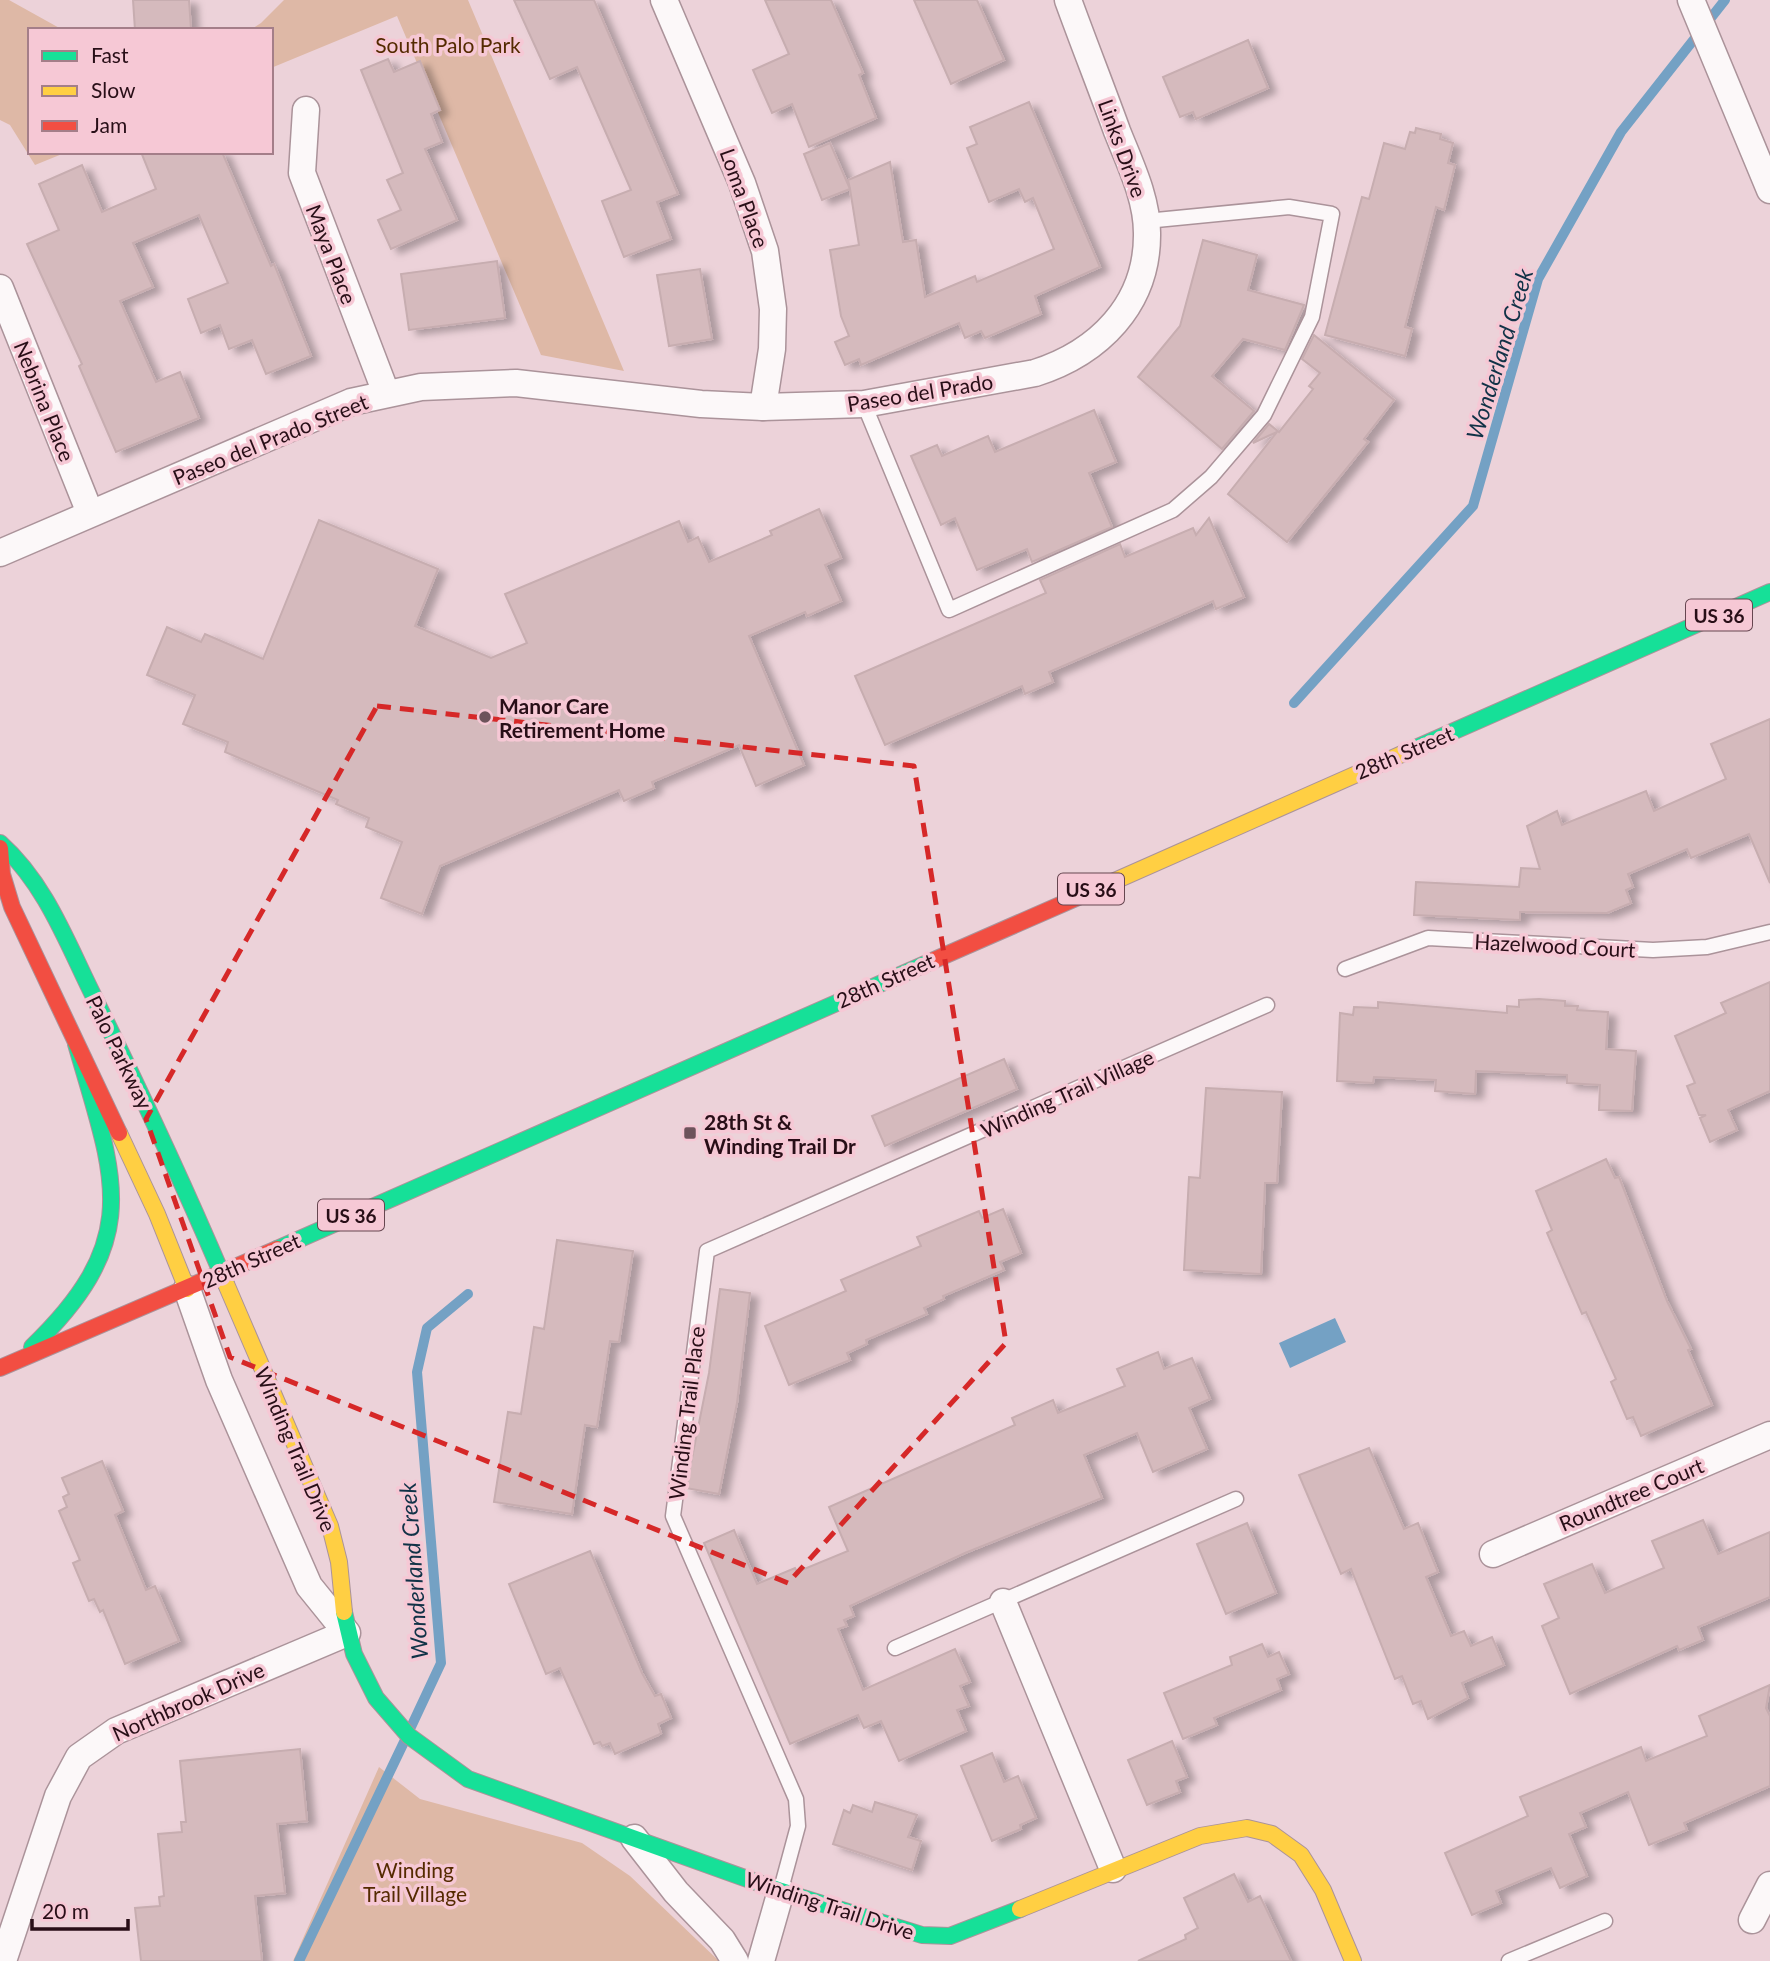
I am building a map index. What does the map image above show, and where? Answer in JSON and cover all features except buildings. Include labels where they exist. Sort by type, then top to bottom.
[{"type":"main road","name":"28th Street","points":[[0,1368],[187,1289],[1770,592]]},
{"type":"main road","name":"Palo Parkway","points":[[0,846],[17,855],[39,888],[130,1070],[223,1272]]},
{"type":"main road","name":"Palo Parkway","points":[[0,846],[2,874],[12,906],[156,1214],[187,1289]]},
{"type":"main road","points":[[18,1360],[50,1330],[79,1296],[93,1274],[111,1226],[108,1172],[76,1044]]},
{"type":"main road","name":"Winding Trail Drive","points":[[223,1272],[335,1541],[347,1633],[362,1674],[381,1708],[445,1768],[468,1779],[780,1891],[922,1935],[950,1936],[1001,1918],[1113,1869],[1200,1836],[1247,1828],[1272,1835],[1289,1844],[1310,1868],[1353,1961]]},
{"type":"street","name":"Loma Place","points":[[664,0],[742,183],[765,251],[773,309],[772,349],[763,407]]},
{"type":"street","name":"Links Drive","points":[[1035,373],[1061,365],[1093,346],[1120,319],[1139,282],[1148,235],[1142,197],[1068,0]]},
{"type":"street","points":[[1690,0],[1770,190]]},
{"type":"street","name":"Maya Place","points":[[306,110],[302,173],[386,393]]},
{"type":"street","name":"Nebrina Place","points":[[0,288],[90,513]]},
{"type":"street","name":"Paseo del Prado","points":[[763,407],[864,404],[1035,373]]},
{"type":"street","name":"Paseo del Prado Street","points":[[0,553],[351,402],[386,393],[421,387],[516,383],[701,404],[763,407]]},
{"type":"street","name":"Winding Trail Drive","points":[[187,1289],[219,1380],[309,1586],[347,1633]]},
{"type":"street","name":"Roundtree Court","points":[[1493,1554],[1770,1435]]},
{"type":"street","points":[[1003,1602],[1113,1869]]},
{"type":"street","name":"Northbrook Drive","points":[[4,1961],[58,1796],[79,1757],[116,1731],[347,1633]]},
{"type":"street","points":[[634,1838],[676,1892],[722,1940],[735,1961]]},
{"type":"street","points":[[1752,1920],[1770,1885]]},
{"type":"street","points":[[761,1961],[780,1891]]},
{"type":"lane","points":[[864,404],[950,610],[1173,510],[1211,477],[1264,415],[1312,317],[1332,214],[1289,207],[1146,221]]},
{"type":"lane","name":"Hazelwood Court","points":[[1345,970],[1428,937],[1653,950],[1707,947],[1770,932]]},
{"type":"lane","name":"Winding Trail Village","points":[[867,1181],[1268,1005]]},
{"type":"lane","name":"Winding Trail Place","points":[[780,1891],[798,1826],[796,1799],[673,1516],[707,1251],[867,1181]]},
{"type":"lane","points":[[895,1648],[1236,1499]]},
{"type":"lane","points":[[1509,1961],[1605,1921]]},
{"type":"highlighted area","points":[[377,706],[914,766],[1006,1343],[788,1583],[230,1357],[146,1119]]},
{"type":"green space","points":[[0,0],[9,0],[59,28],[28,28],[28,154],[10,125],[0,120]]},
{"type":"green space","name":"South Palo Park","points":[[284,0],[468,0],[624,371],[541,355],[397,16],[273,67],[273,28],[253,28]]},
{"type":"green space","points":[[28,154],[62,154],[35,165]]},
{"type":"green space","name":"Winding Trail Village","points":[[379,1767],[420,1799],[582,1843],[630,1876],[719,1961],[293,1961]]},
{"type":"water","points":[[1335,1318],[1346,1342],[1290,1368],[1279,1343]]},
{"type":"waterway","name":"Wonderland Creek","points":[[1294,703],[1473,506],[1538,279],[1621,132],[1725,0]]},
{"type":"waterway","name":"Wonderland Creek","points":[[411,1727],[441,1663],[417,1372],[427,1328],[468,1294]]},
{"type":"waterway","name":"Wonderland Creek","points":[[299,1961],[405,1740]]},
{"type":"traffic: fast","points":[[1402,754],[1770,592]]},
{"type":"traffic: fast","points":[[0,843],[30,877],[65,935],[162,1139],[226,1284]]},
{"type":"traffic: fast","points":[[277,1249],[932,961]]},
{"type":"traffic: fast","points":[[32,1347],[68,1308],[92,1273],[106,1239],[111,1205],[109,1170],[101,1133],[76,1044]]},
{"type":"traffic: fast","points":[[344,1612],[354,1654],[376,1698],[409,1736],[468,1779],[781,1891],[922,1935],[950,1936],[1020,1909]]},
{"type":"traffic: slow","points":[[1092,891],[1402,754]]},
{"type":"traffic: slow","points":[[119,1133],[157,1214],[187,1289]]},
{"type":"traffic: slow","points":[[226,1284],[330,1526],[339,1562],[344,1612]]},
{"type":"traffic: slow","points":[[1020,1909],[1200,1836],[1247,1828],[1272,1834],[1301,1855],[1323,1890],[1353,1961]]},
{"type":"traffic: jam","points":[[0,848],[2,874],[12,907],[119,1133]]},
{"type":"traffic: jam","points":[[932,961],[1092,891]]},
{"type":"traffic: jam","points":[[0,1368],[277,1249]]},
{"type":"place","name":"Manor Care Retirement Home","points":[[485,717]]},
{"type":"place","name":"28th St & Winding Trail Dr","points":[[690,1133]]}]
